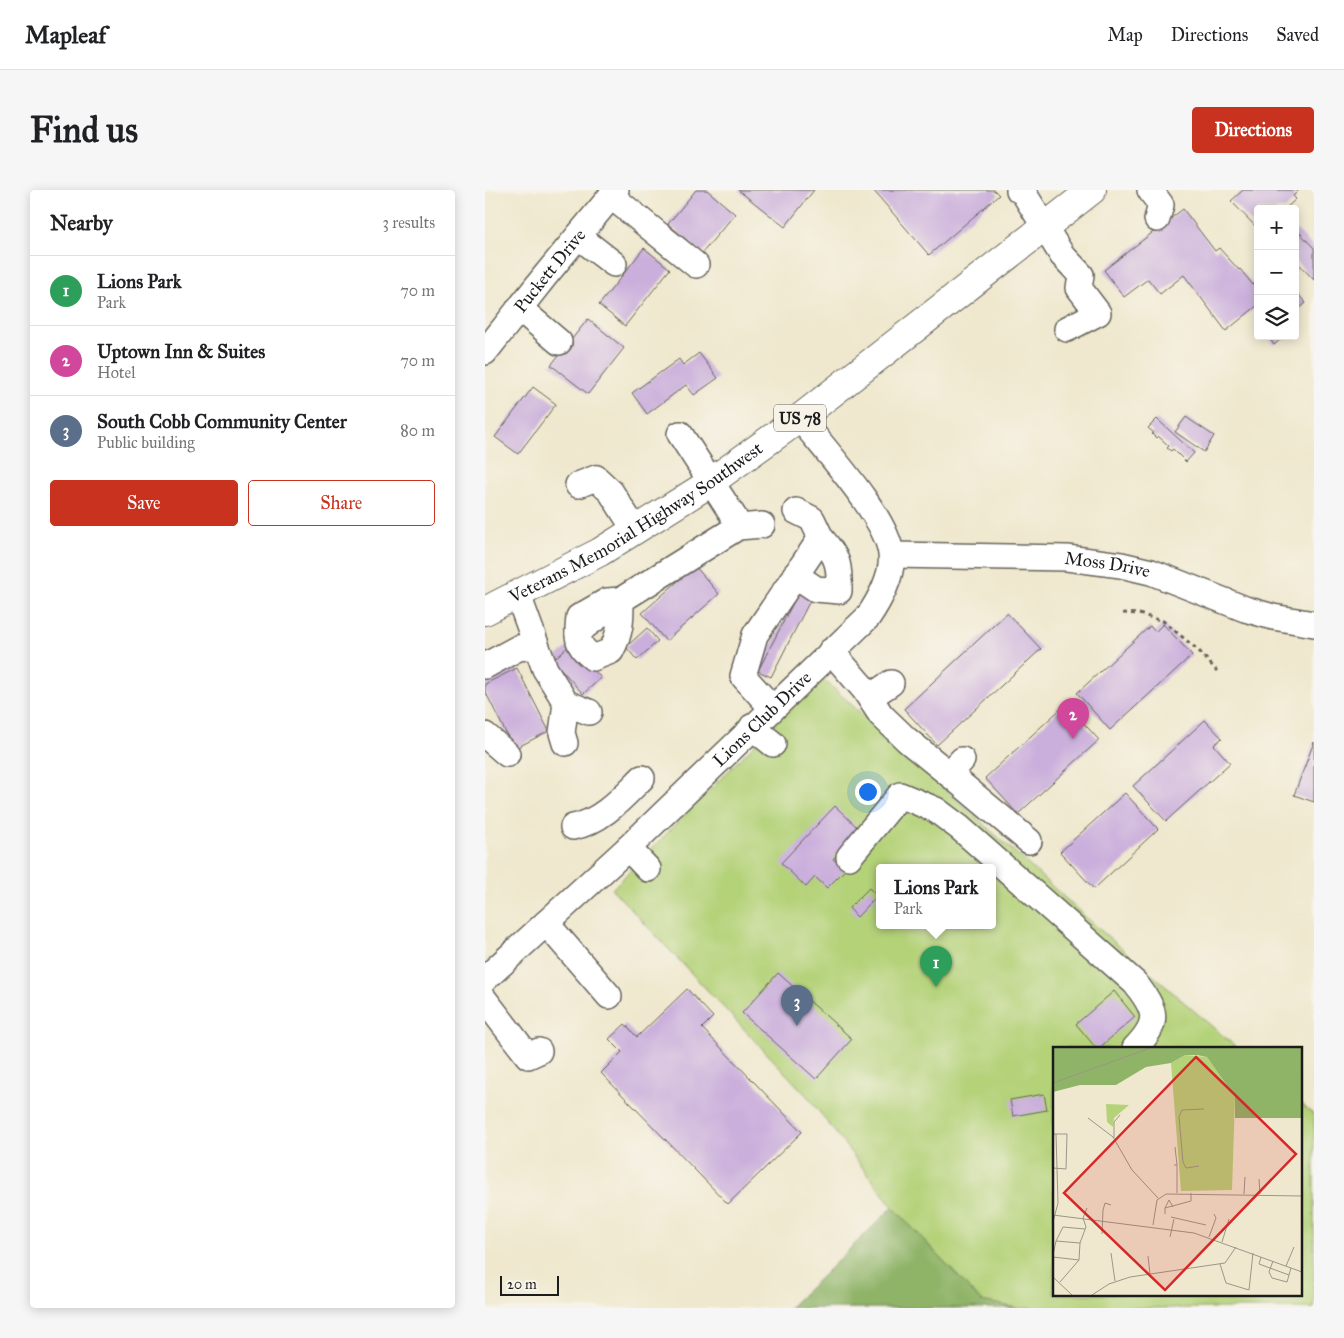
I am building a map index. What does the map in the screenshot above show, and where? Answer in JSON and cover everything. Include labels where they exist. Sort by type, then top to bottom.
[{"type":"main road","name":"Veterans Memorial Highway Southwest","points":[[485,610],[600,552],[711,482],[800,418],[1091,190]]},
{"type":"street","points":[[1019,190],[1023,192],[1061,255],[1081,275],[1079,288],[1098,312],[1067,328]]},
{"type":"street","points":[[1150,190],[1161,205],[1157,220]]},
{"type":"street","points":[[614,193],[696,265]]},
{"type":"street","name":"Puckett Drive","points":[[485,352],[577,236],[614,193]]},
{"type":"street","points":[[577,236],[614,264]]},
{"type":"street","points":[[519,308],[559,342]]},
{"type":"street","points":[[800,418],[881,524],[892,555]]},
{"type":"street","points":[[621,600],[621,625],[618,638],[611,650],[593,658],[579,646],[579,617],[607,601],[621,600],[750,526],[734,517],[681,434]]},
{"type":"street","points":[[578,485],[596,478],[611,492],[635,530]]},
{"type":"street","points":[[795,575],[816,589],[839,591],[839,570],[833,550],[821,538],[812,519],[796,511]]},
{"type":"street","points":[[786,701],[743,676],[755,635],[821,538]]},
{"type":"street","name":"Moss Drive","points":[[892,555],[1067,558],[1121,565],[1151,572],[1273,617],[1314,624]]},
{"type":"street","name":"Lions Club Drive","points":[[485,979],[629,848],[717,773],[753,727],[786,701],[831,651],[868,617],[885,588],[892,555]]},
{"type":"street","points":[[518,595],[545,669],[565,704],[562,733],[565,743]]},
{"type":"street","points":[[485,666],[518,648],[536,646]]},
{"type":"street","points":[[831,651],[888,722],[955,767],[1029,841]]},
{"type":"street","points":[[869,697],[891,683]]},
{"type":"street","points":[[565,704],[589,712]]},
{"type":"street","points":[[753,727],[773,744]]},
{"type":"street","points":[[485,735],[507,754]]},
{"type":"street","points":[[573,827],[586,825],[615,805],[642,778]]},
{"type":"street","points":[[849,857],[900,795],[936,810],[960,828],[1135,984],[1151,1005],[1153,1014],[1152,1024],[1136,1047]]},
{"type":"street","points":[[629,848],[648,868]]},
{"type":"street","points":[[546,923],[609,996]]},
{"type":"street","points":[[485,1000],[527,1056],[539,1051]]},
{"type":"path","points":[[1123,613],[1139,614],[1163,621],[1198,650],[1217,671]]},
{"type":"green space","points":[[821,677],[1097,927],[1236,1047],[1053,1047],[1053,1296],[1301,1296],[1301,1104],[1314,1115],[1314,1308],[1017,1308],[981,1301],[893,1207],[807,1096],[612,889]]},
{"type":"green space","points":[[893,1207],[981,1301],[1017,1308],[789,1308]]},
{"type":"building","points":[[696,190],[707,190],[735,214],[702,253],[668,224]]},
{"type":"building","points":[[738,190],[814,190],[785,227]]},
{"type":"building","points":[[873,190],[994,190],[999,195],[929,255]]},
{"type":"building","points":[[1243,190],[1299,190],[1293,196],[1296,199],[1289,205],[1254,205],[1254,225],[1231,201]]},
{"type":"building","points":[[1183,209],[1215,251],[1219,248],[1254,284],[1254,308],[1226,331],[1184,275],[1160,294],[1148,279],[1124,297],[1104,270]]},
{"type":"building","points":[[1299,232],[1314,248],[1314,280],[1299,264]]},
{"type":"building","points":[[644,248],[670,269],[625,326],[599,305]]},
{"type":"building","points":[[1299,295],[1306,303],[1299,309]]},
{"type":"building","points":[[588,319],[624,348],[588,394],[551,365]]},
{"type":"building","points":[[1271,340],[1280,340],[1274,345]]},
{"type":"building","points":[[699,353],[718,378],[694,395],[686,385],[647,414],[632,393],[679,359],[683,365]]},
{"type":"building","points":[[533,387],[556,404],[518,454],[495,437]]},
{"type":"building","points":[[1186,417],[1214,436],[1204,452],[1175,432]]},
{"type":"building","points":[[1157,419],[1194,453],[1186,462],[1173,449],[1171,451],[1167,448],[1169,446],[1158,436],[1156,438],[1152,434],[1154,433],[1148,428]]},
{"type":"building","points":[[695,566],[719,594],[666,641],[642,613]]},
{"type":"building","points":[[809,572],[821,579],[771,677],[758,671]]},
{"type":"building","points":[[1007,613],[1041,649],[937,745],[904,709]]},
{"type":"building","points":[[1163,624],[1192,655],[1110,730],[1077,693],[1150,626],[1155,632]]},
{"type":"building","points":[[647,628],[658,641],[637,660],[626,647]]},
{"type":"building","points":[[571,644],[601,678],[583,694],[553,660]]},
{"type":"building","points":[[517,668],[549,731],[514,749],[485,691],[485,684]]},
{"type":"building","points":[[1066,704],[1099,740],[1018,814],[985,778]]},
{"type":"building","points":[[1205,720],[1222,738],[1214,745],[1230,763],[1166,821],[1133,786]]},
{"type":"building","points":[[1314,742],[1314,802],[1294,795]]},
{"type":"building","points":[[1125,793],[1158,829],[1094,889],[1060,852]]},
{"type":"building","points":[[835,806],[860,830],[833,859],[845,870],[827,888],[815,877],[806,887],[781,863]]},
{"type":"building","points":[[869,888],[876,895],[857,917],[849,908]]},
{"type":"building","points":[[778,973],[852,1039],[816,1079],[742,1013]]},
{"type":"building","points":[[687,989],[713,1017],[702,1028],[802,1132],[728,1204],[601,1073],[622,1052],[609,1039],[625,1024],[637,1037]]},
{"type":"building","points":[[1114,991],[1135,1017],[1100,1047],[1095,1047],[1076,1024]]},
{"type":"building","points":[[1044,1094],[1047,1110],[1013,1116],[1010,1100]]},
{"type":"place","name":"Uptown Inn & Suites","points":[[1073,739]]},
{"type":"place","name":"Lions Park","points":[[936,987]]},
{"type":"place","name":"South Cobb Community Center","points":[[797,1026]]}]
